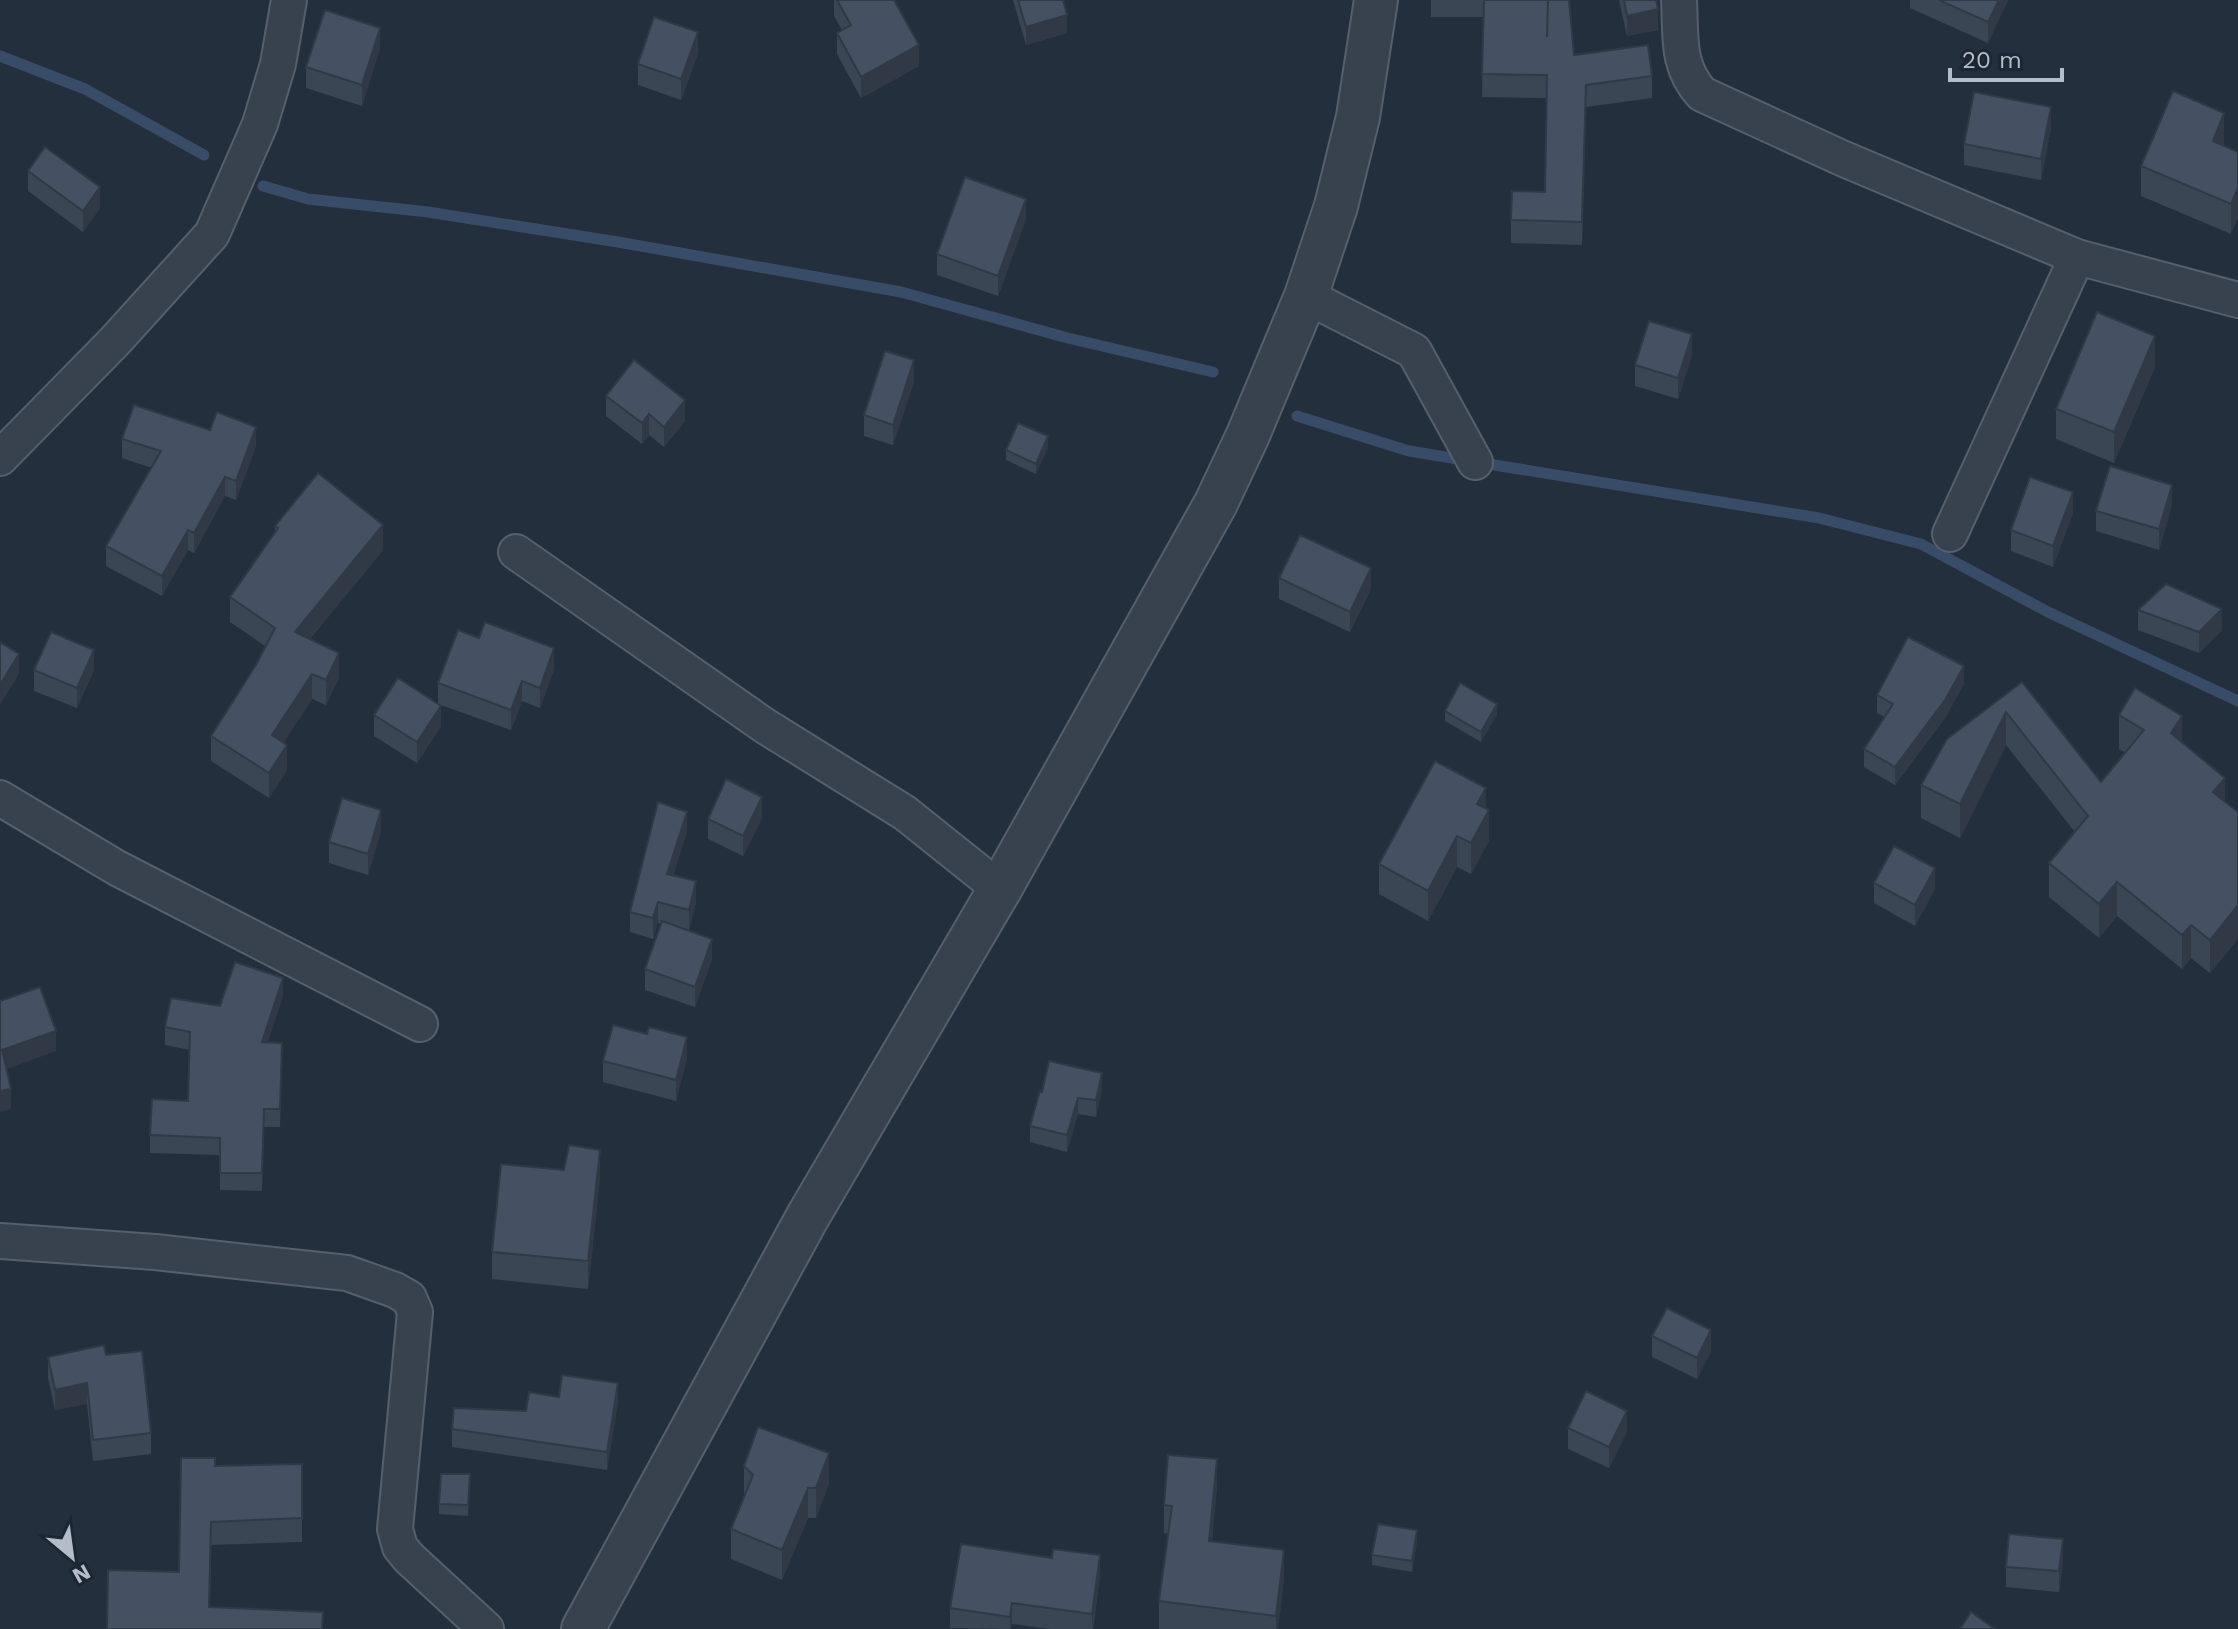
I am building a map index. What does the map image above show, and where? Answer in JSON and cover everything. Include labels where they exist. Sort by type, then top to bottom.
[{"type":"street","points":[[0,458],[115,341],[212,234],[260,124],[278,64],[289,0]]},
{"type":"street","points":[[583,1629],[807,1218],[1000,889],[1216,503],[1306,296],[1336,206],[1358,117],[1376,0]]},
{"type":"street","points":[[1679,0],[1682,65],[1702,94],[1844,159],[2077,257],[2238,300]]},
{"type":"street","points":[[1950,534],[2077,257]]},
{"type":"street","points":[[1306,296],[1414,351],[1475,462]]},
{"type":"street","points":[[516,552],[765,726],[905,813],[1000,889]]},
{"type":"street","points":[[0,798],[117,868],[420,1024]]},
{"type":"street","points":[[0,1241],[155,1252],[347,1273],[409,1298],[415,1312],[395,1529],[400,1547],[409,1558],[486,1629]]},
{"type":"building","points":[[837,0],[894,0],[919,45],[861,77],[837,33],[851,25]]},
{"type":"building","points":[[1018,0],[1063,0],[1067,15],[1026,27]]},
{"type":"building","points":[[1484,0],[1569,0],[1574,55],[1648,45],[1652,76],[1586,85],[1582,222],[1511,220],[1512,191],[1545,192],[1547,75],[1482,74]]},
{"type":"building","points":[[1624,0],[1656,0],[1658,9],[1627,16]]},
{"type":"building","points":[[1939,0],[1999,0],[1988,22]]},
{"type":"building","points":[[325,10],[380,28],[362,85],[306,67]]},
{"type":"building","points":[[654,17],[698,32],[681,79],[638,64]]},
{"type":"building","points":[[2173,91],[2224,113],[2213,141],[2238,152],[2238,188],[2231,204],[2141,166]]},
{"type":"building","points":[[1974,92],[2051,107],[2041,159],[1964,144]]},
{"type":"building","points":[[45,147],[100,187],[83,211],[28,171]]},
{"type":"building","points":[[965,177],[1026,199],[998,276],[937,254]]},
{"type":"building","points":[[2097,312],[2155,336],[2114,432],[2056,409]]},
{"type":"building","points":[[1649,321],[1692,334],[1678,378],[1635,365]]},
{"type":"building","points":[[885,351],[914,360],[893,425],[864,415]]},
{"type":"building","points":[[634,360],[685,400],[664,427],[649,414],[642,423],[606,396]]},
{"type":"building","points":[[134,405],[210,430],[217,412],[256,427],[236,481],[225,477],[194,533],[188,530],[162,576],[106,546],[161,451],[122,439]]},
{"type":"building","points":[[1018,423],[1048,436],[1036,464],[1006,450]]},
{"type":"building","points":[[2110,466],[2172,485],[2159,529],[2096,511]]},
{"type":"building","points":[[318,473],[383,525],[295,632],[339,653],[326,680],[312,674],[272,735],[287,745],[269,773],[211,736],[256,665],[275,628],[230,597],[278,528],[275,526]]},
{"type":"building","points":[[2030,477],[2073,492],[2053,546],[2011,530]]},
{"type":"building","points":[[1300,535],[1371,568],[1350,612],[1279,578]]},
{"type":"building","points":[[2166,584],[2222,609],[2199,632],[2138,610]]},
{"type":"building","points":[[485,622],[554,648],[540,688],[522,681],[511,710],[438,683],[458,630],[479,638]]},
{"type":"building","points":[[51,632],[94,650],[77,688],[34,670]]},
{"type":"building","points":[[1908,637],[1964,666],[1945,700],[1895,767],[1864,749],[1893,704],[1877,695]]},
{"type":"building","points":[[0,642],[19,654],[0,685]]},
{"type":"building","points":[[398,678],[441,706],[417,742],[374,715]]},
{"type":"building","points":[[2022,682],[2101,782],[2144,730],[2119,715],[2135,688],[2182,716],[2171,733],[2225,778],[2213,792],[2238,812],[2238,905],[2210,940],[2191,925],[2182,935],[2117,882],[2099,904],[2049,863],[2088,816],[2006,712],[1960,804],[1921,785],[1947,739]]},
{"type":"building","points":[[1460,683],[1497,704],[1481,732],[1445,711]]},
{"type":"building","points":[[1435,761],[1486,788],[1477,804],[1489,810],[1471,843],[1457,836],[1428,891],[1379,864]]},
{"type":"building","points":[[726,779],[762,797],[743,836],[708,819]]},
{"type":"building","points":[[342,798],[381,810],[368,854],[329,842]]},
{"type":"building","points":[[658,802],[687,812],[667,874],[696,881],[689,910],[658,902],[653,918],[630,912]]},
{"type":"building","points":[[1894,846],[1935,868],[1915,905],[1874,883]]},
{"type":"building","points":[[662,921],[712,939],[695,987],[645,969]]},
{"type":"building","points":[[235,962],[283,978],[262,1042],[282,1043],[280,1109],[264,1109],[262,1173],[220,1173],[220,1138],[150,1135],[152,1099],[188,1101],[190,1032],[165,1027],[171,998],[220,1006]]},
{"type":"building","points":[[40,987],[56,1031],[2,1050],[11,1089],[0,1091],[0,1001]]},
{"type":"building","points":[[613,1025],[647,1034],[649,1027],[687,1037],[676,1080],[603,1061]]},
{"type":"building","points":[[1049,1061],[1102,1073],[1096,1100],[1078,1098],[1067,1135],[1030,1126]]},
{"type":"building","points":[[569,1145],[600,1150],[588,1261],[492,1252],[501,1164],[564,1170]]},
{"type":"building","points":[[1667,1308],[1711,1330],[1697,1358],[1652,1336]]},
{"type":"building","points":[[104,1345],[106,1355],[142,1351],[151,1433],[93,1440],[87,1383],[55,1390],[48,1357]]},
{"type":"building","points":[[562,1375],[618,1383],[607,1452],[452,1429],[454,1408],[526,1411],[529,1392],[559,1397]]},
{"type":"building","points":[[1586,1391],[1627,1411],[1609,1447],[1568,1428]]},
{"type":"building","points":[[758,1427],[829,1453],[816,1488],[808,1488],[782,1550],[731,1529],[753,1475],[744,1466]]},
{"type":"building","points":[[1168,1455],[1217,1459],[1209,1541],[1284,1550],[1276,1616],[1159,1601],[1172,1506],[1164,1505]]},
{"type":"building","points":[[181,1458],[215,1458],[215,1466],[302,1464],[302,1518],[211,1522],[209,1607],[323,1612],[322,1629],[107,1629],[108,1570],[179,1572]]},
{"type":"building","points":[[441,1474],[470,1474],[468,1505],[439,1504]]},
{"type":"building","points":[[1378,1524],[1417,1530],[1412,1561],[1372,1555]]},
{"type":"building","points":[[2009,1534],[2063,1539],[2059,1571],[2006,1567]]},
{"type":"building","points":[[961,1544],[1052,1558],[1053,1549],[1100,1555],[1092,1614],[1012,1603],[1010,1617],[950,1608]]},
{"type":"building","points":[[1971,1612],[1995,1629],[1960,1629]]},
{"type":"waterway","points":[[0,56],[85,89],[204,155]]},
{"type":"waterway","points":[[263,186],[308,199],[428,212],[901,292],[1068,338],[1213,372]]},
{"type":"waterway","points":[[1297,416],[1409,451],[1819,518],[1921,544],[2048,612],[2238,701]]}]
